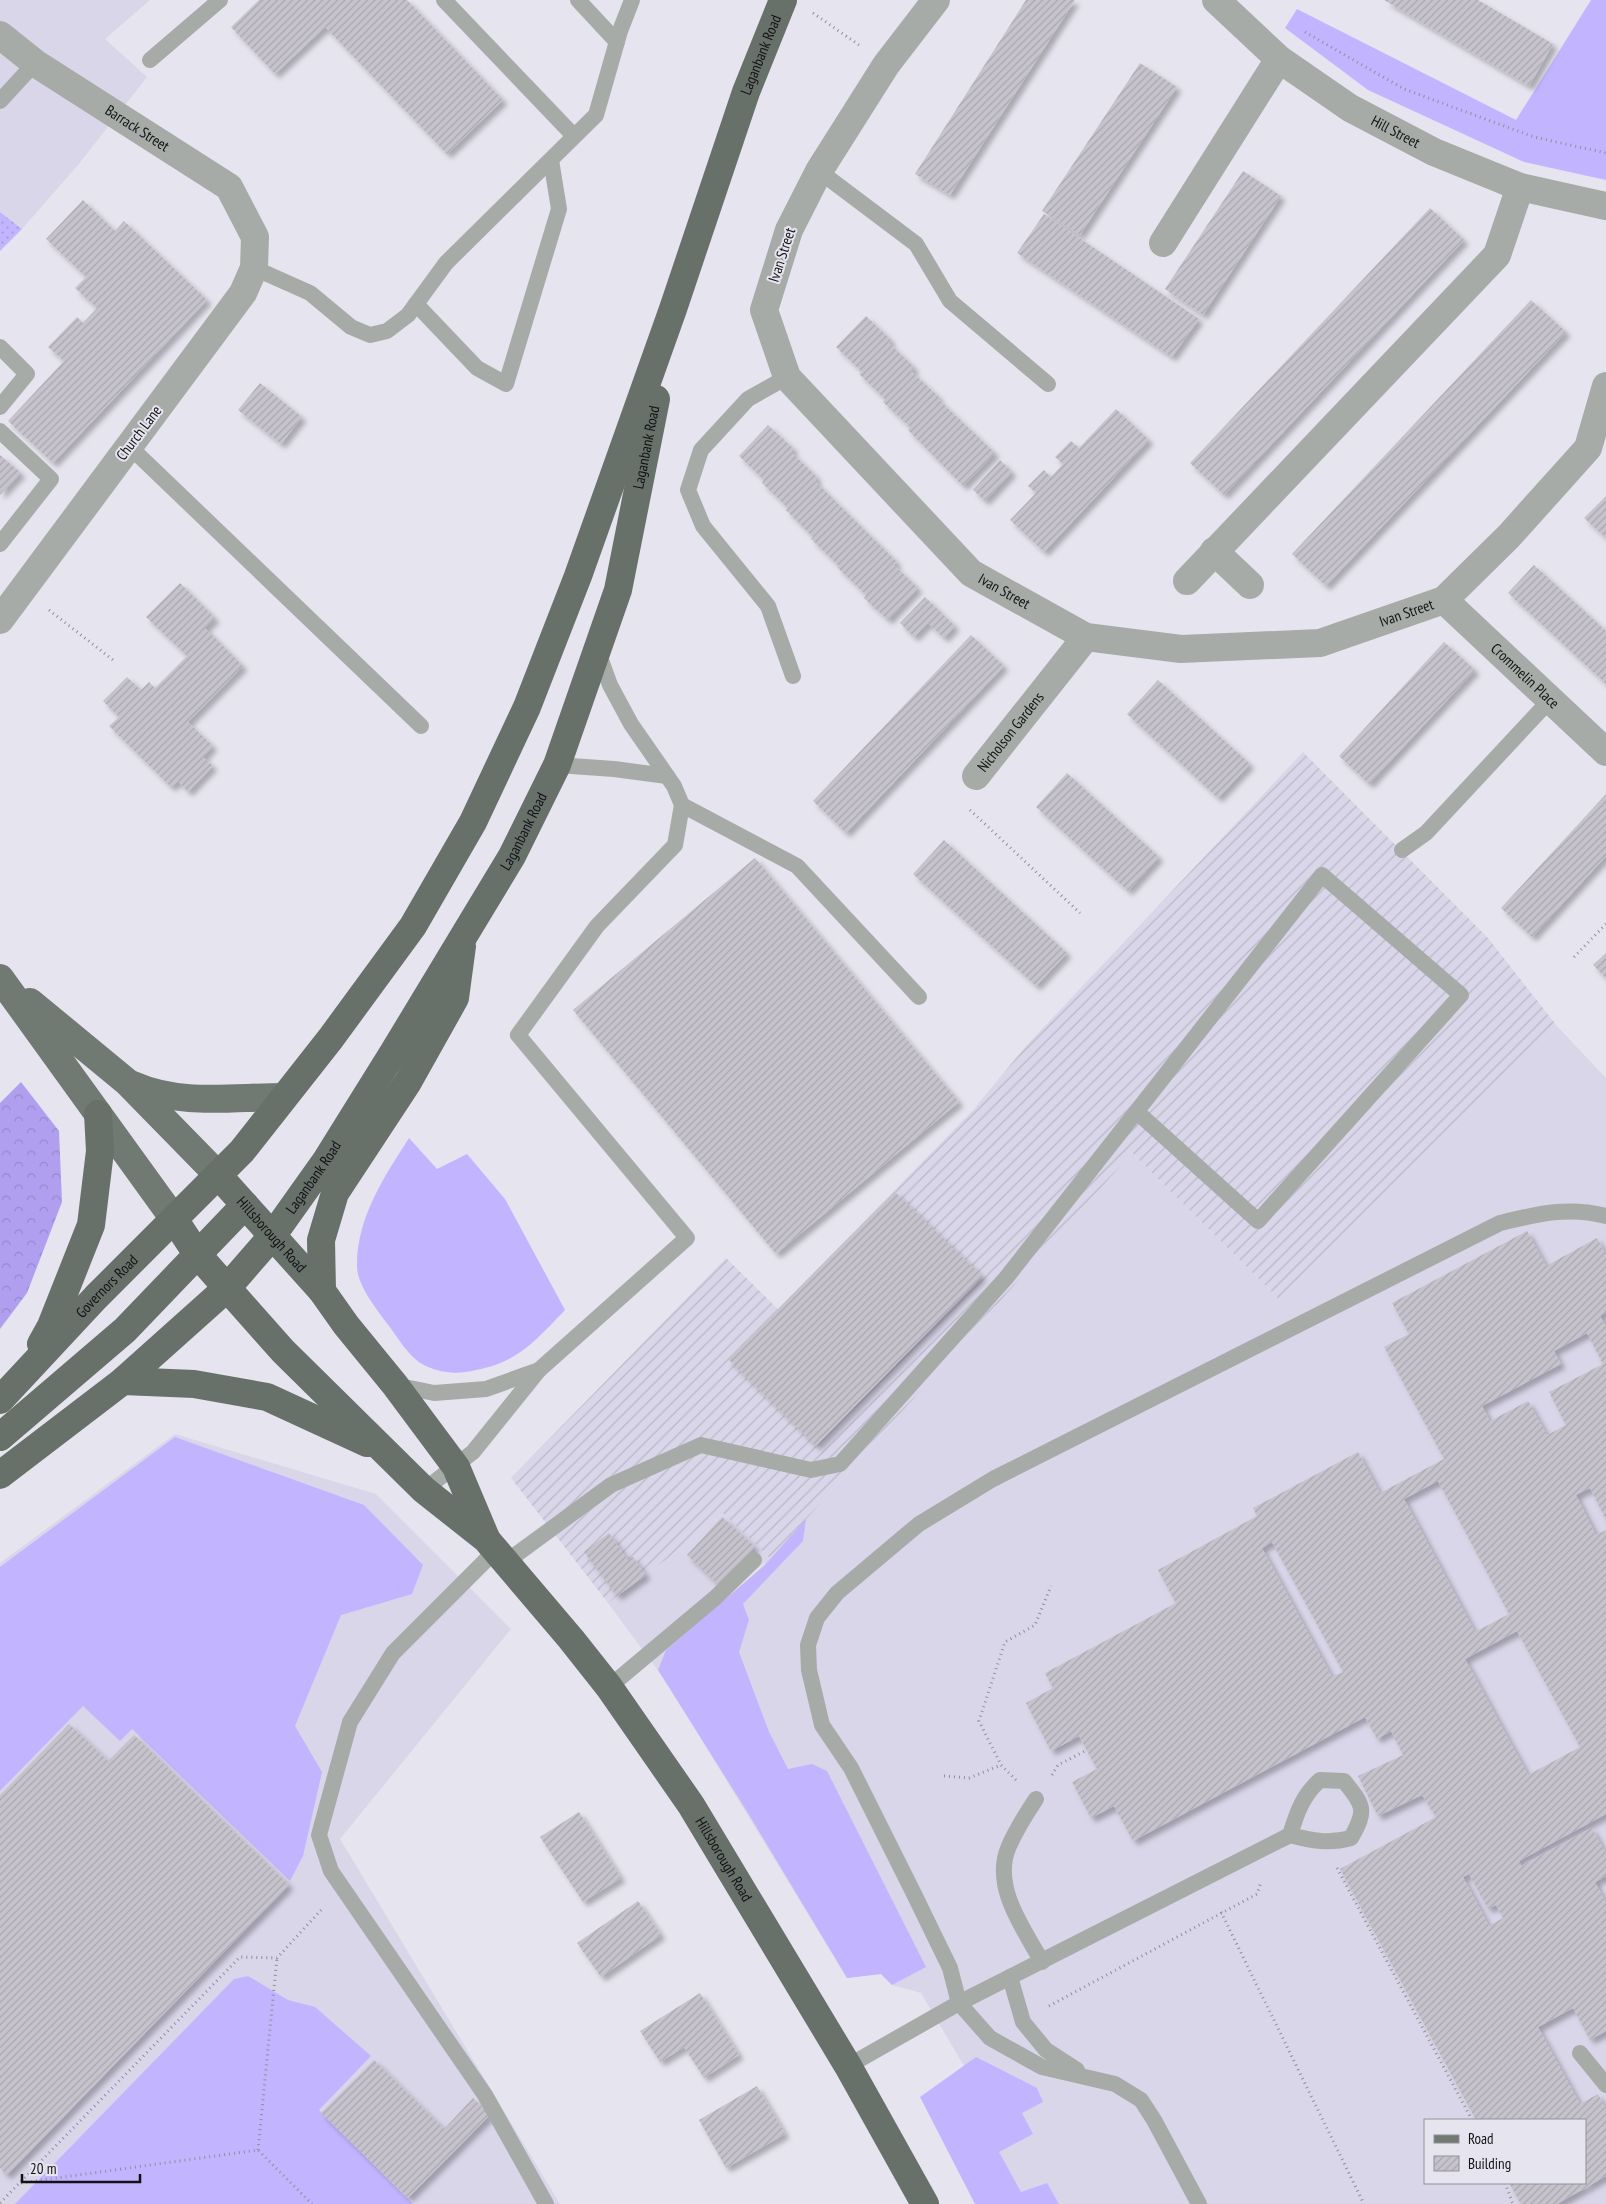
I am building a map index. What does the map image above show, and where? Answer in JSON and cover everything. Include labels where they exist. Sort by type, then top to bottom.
[{"type":"highway","name":"Laganbank Road","points":[[218,1175],[242,1151],[331,1038],[414,926],[472,822],[530,699],[578,576],[673,309],[746,92],[783,0]]},
{"type":"highway","name":"Laganbank Road","points":[[227,1288],[273,1235],[327,1159],[512,856],[556,765],[598,652],[618,590],[673,309]]},
{"type":"highway","points":[[322,1291],[321,1240],[335,1193],[408,1082],[455,998],[464,935]]},
{"type":"highway","points":[[21,1378],[51,1326],[91,1225],[100,1151],[98,1114]]},
{"type":"highway","name":"Hillsborough Road","points":[[218,1175],[322,1291],[346,1325],[395,1385],[456,1467],[496,1550]]},
{"type":"highway","name":"Governors Road","points":[[0,1400],[96,1297],[218,1175]]},
{"type":"highway","points":[[0,1437],[125,1330],[245,1205]]},
{"type":"highway","name":"Hillsborough Road","points":[[174,1219],[197,1254],[283,1351],[424,1490],[496,1550],[609,1687],[691,1805],[848,2066],[925,2204]]},
{"type":"highway","points":[[0,1475],[123,1381],[227,1288]]},
{"type":"highway","points":[[123,1381],[194,1384],[267,1397],[386,1452]]},
{"type":"main road","name":"Hillsborough Road","points":[[0,978],[127,1082],[218,1175]]},
{"type":"main road","name":"Hillsborough Road","points":[[0,978],[174,1219]]},
{"type":"main road","points":[[127,1082],[153,1094],[187,1100],[283,1097]]},
{"type":"street","name":"Ivan Street","points":[[936,0],[886,65],[820,171],[789,230],[764,310],[787,377],[971,573],[1086,637],[1181,649],[1320,643],[1444,600],[1509,536],[1588,448],[1606,386]]},
{"type":"street","name":"Hill Street","points":[[1216,0],[1279,59],[1350,108],[1434,152],[1520,187],[1606,206]]},
{"type":"street","name":"Barrack Street","points":[[0,35],[36,63],[229,187],[255,237]]},
{"type":"street","points":[[1163,243],[1279,59]]},
{"type":"street","points":[[1186,580],[1497,255],[1520,187]]},
{"type":"street","name":"Church Lane","points":[[0,620],[243,293],[254,268],[255,237]]},
{"type":"street","points":[[1214,551],[1250,585]]},
{"type":"street","name":"Crommelin Place","points":[[1444,600],[1606,752]]},
{"type":"street","name":"Nicholson Gardens","points":[[976,776],[1086,637]]},
{"type":"lane","points":[[150,60],[220,0]]},
{"type":"lane","points":[[444,0],[574,136]]},
{"type":"lane","points":[[578,0],[617,42]]},
{"type":"lane","points":[[254,268],[310,293],[351,327],[370,335],[387,331],[408,315],[446,263],[596,115],[617,42],[632,0]]},
{"type":"lane","points":[[0,101],[36,63]]},
{"type":"lane","points":[[416,304],[477,368],[506,384],[559,208],[551,160]]},
{"type":"lane","points":[[820,171],[916,244],[950,301],[1048,384]]},
{"type":"lane","points":[[0,347],[27,374],[0,407]]},
{"type":"lane","points":[[787,377],[748,399],[701,450],[688,490],[702,526],[768,606],[793,676]]},
{"type":"lane","points":[[0,431],[51,479],[0,544]]},
{"type":"lane","points":[[129,446],[421,726]]},
{"type":"lane","points":[[424,1490],[473,1452],[539,1370],[687,1238],[518,1036],[597,926],[675,845],[682,805],[674,786],[632,724],[614,693],[598,652]]},
{"type":"lane","points":[[1402,850],[1426,833],[1550,700]]},
{"type":"lane","points":[[556,765],[614,769],[667,776]]},
{"type":"lane","points":[[682,805],[797,866],[919,997]]},
{"type":"lane","points":[[546,2204],[485,2095],[331,1871],[319,1835],[350,1722],[393,1653],[496,1550],[612,1485],[701,1445],[811,1470],[840,1464],[1006,1278],[1322,875],[1461,995],[1258,1221],[1137,1112]]},
{"type":"lane","points":[[1199,2204],[1154,2120],[1141,2100],[1115,2084],[1042,2067],[990,2038],[959,2003],[950,1968],[914,1894],[851,1768],[822,1725],[809,1670],[808,1645],[816,1618],[837,1594],[919,1524],[993,1478],[1500,1223],[1546,1212],[1585,1210],[1606,1216]]},
{"type":"lane","points":[[395,1385],[434,1393],[486,1390],[539,1370]]},
{"type":"lane","points":[[609,1687],[715,1598],[754,1560]]},
{"type":"lane","points":[[848,2066],[959,2003],[1290,1834],[1297,1811],[1308,1791],[1320,1780],[1344,1781],[1360,1800],[1362,1819],[1351,1838],[1335,1843],[1311,1840],[1290,1834]]},
{"type":"lane","points":[[1036,1799],[1008,1848],[1004,1877],[1007,1895],[1042,1962]]},
{"type":"lane","points":[[1010,1977],[1023,2022],[1046,2050],[1082,2075]]},
{"type":"lane","points":[[1580,2053],[1606,2086]]},
{"type":"path","points":[[811,11],[886,65]]},
{"type":"path","points":[[1297,27],[1404,88],[1534,137],[1606,153]]},
{"type":"path","points":[[22,590],[113,660]]},
{"type":"path","points":[[968,808],[1080,913]]},
{"type":"path","points":[[1574,957],[1606,924]]},
{"type":"path","points":[[1050,1586],[1035,1625],[1005,1642],[979,1720],[1002,1765],[1036,1799],[1058,1765],[1087,1750]]},
{"type":"path","points":[[944,1776],[969,1778],[1002,1765]]},
{"type":"path","points":[[1023,2022],[1070,1993],[1257,1894],[1274,1843]]},
{"type":"path","points":[[1335,1843],[1337,1872],[1471,2119]]},
{"type":"path","points":[[258,2150],[277,1958],[342,1889]]},
{"type":"path","points":[[1221,1912],[1364,2204]]},
{"type":"path","points":[[0,2203],[240,1958],[277,1958]]},
{"type":"path","points":[[20,2183],[258,2150]]},
{"type":"path","points":[[258,2150],[312,2204]]},
{"type":"path","points":[[1505,2184],[1513,2204]]},
{"type":"shaded area","points":[[0,0],[150,0],[105,39],[147,77],[78,165],[22,229],[0,212]]},
{"type":"shaded area","points":[[1591,0],[1606,0],[1606,180],[1524,162],[1368,90],[1285,28],[1297,9],[1516,120]]},
{"type":"shaded area","points":[[0,212],[22,229],[0,251]]},
{"type":"shaded area","points":[[1303,752],[1488,938],[1557,1026],[1280,1300],[1132,1153],[771,1559],[723,1513],[679,1550],[608,1603],[511,1478],[726,1258],[778,1309],[973,1110],[1025,1047]]},
{"type":"shaded area","points":[[1557,1026],[1606,1078],[1606,2204],[976,2204],[964,2066],[921,1993],[892,1985],[881,1974],[847,1978],[665,1680],[608,1603],[679,1550],[724,1512],[771,1559],[1132,1153],[1280,1300]],"holes":[[[765,1564],[672,1645],[715,1598]]]},
{"type":"shaded area","points":[[409,1138],[437,1169],[467,1154],[505,1199],[565,1310],[526,1348],[504,1361],[491,1366],[458,1373],[440,1371],[422,1364],[402,1344],[374,1306],[361,1283],[357,1267],[358,1249],[366,1215],[381,1183]]},
{"type":"shaded area","points":[[175,1434],[376,1494],[511,1629],[340,1839],[560,2204],[0,2204],[0,1563]]},
{"type":"shaded area","points":[[175,1437],[364,1505],[423,1565],[412,1594],[341,1615],[295,1726],[322,1772],[303,1856],[290,1881],[132,1729],[120,1741],[83,1706],[0,1791],[0,1567]]},
{"type":"shaded area","points":[[806,1519],[803,1541],[743,1604],[749,1620],[739,1652],[769,1732],[788,1769],[812,1764],[827,1771],[926,1967],[892,1985],[881,1974],[847,1978],[748,1813],[658,1670],[666,1650],[764,1566]]},
{"type":"shaded area","points":[[248,1976],[288,2000],[315,2007],[371,2056],[319,2110],[413,2204],[15,2204],[234,1979]]},
{"type":"shaded area","points":[[976,2057],[1037,2088],[1043,2102],[1022,2113],[1033,2134],[999,2152],[1021,2192],[1047,2183],[1059,2204],[975,2204],[920,2097]]},
{"type":"green space","points":[[21,1082],[59,1131],[62,1202],[27,1293],[0,1329],[0,1103]]},
{"type":"building","points":[[259,0],[407,0],[503,100],[447,154],[325,27],[275,74],[231,27]]},
{"type":"building","points":[[1026,0],[1075,0],[950,195],[915,174]]},
{"type":"building","points":[[1384,0],[1478,0],[1553,44],[1529,86]]},
{"type":"building","points":[[1140,63],[1177,87],[1080,235],[1042,211]]},
{"type":"building","points":[[1243,171],[1281,196],[1203,315],[1165,289]]},
{"type":"building","points":[[83,200],[115,231],[124,221],[207,300],[53,463],[8,421],[64,361],[48,347],[77,317],[83,323],[97,308],[75,288],[86,277],[46,239]]},
{"type":"building","points":[[1430,208],[1464,240],[1224,495],[1190,463]]},
{"type":"building","points":[[1044,214],[1199,319],[1172,357],[1017,253]]},
{"type":"building","points":[[1531,300],[1566,332],[1326,586],[1292,554]]},
{"type":"building","points":[[866,316],[891,340],[889,343],[915,368],[911,371],[995,453],[963,486],[908,430],[910,427],[883,402],[885,399],[859,374],[862,372],[836,347]]},
{"type":"building","points":[[260,383],[302,417],[281,444],[238,410]]},
{"type":"building","points":[[1116,409],[1149,440],[1044,552],[1010,520],[1036,493],[1028,486],[1044,470],[1051,477],[1063,464],[1055,457],[1071,441],[1079,448]]},
{"type":"building","points":[[768,425],[794,449],[791,452],[817,477],[815,481],[897,562],[894,565],[918,588],[888,620],[864,598],[866,595],[811,539],[813,537],[786,510],[788,508],[762,483],[764,480],[739,456]]},
{"type":"building","points":[[0,455],[21,473],[0,495]]},
{"type":"building","points":[[1000,460],[1012,472],[985,501],[973,490]]},
{"type":"building","points":[[1606,496],[1606,538],[1584,518]]},
{"type":"building","points":[[1534,565],[1606,631],[1606,684],[1508,593]]},
{"type":"building","points":[[180,583],[215,618],[205,628],[243,666],[188,722],[213,746],[203,757],[213,766],[188,792],[178,781],[171,787],[109,726],[119,717],[103,701],[127,677],[141,690],[149,682],[155,688],[187,656],[146,617]]},
{"type":"building","points":[[925,597],[955,626],[944,638],[928,623],[914,637],[900,623]]},
{"type":"building","points":[[971,635],[1004,666],[846,833],[813,801]]},
{"type":"building","points":[[1444,642],[1475,670],[1369,784],[1339,756]]},
{"type":"building","points":[[1158,680],[1250,764],[1218,798],[1127,714]]},
{"type":"building","points":[[1067,773],[1159,857],[1128,891],[1036,807]]},
{"type":"building","points":[[1606,794],[1606,856],[1532,937],[1501,908]]},
{"type":"building","points":[[944,840],[1067,953],[1036,986],[913,874]]},
{"type":"building","points":[[755,858],[959,1102],[776,1254],[573,1010]]},
{"type":"building","points":[[1606,953],[1606,978],[1593,965]]},
{"type":"building","points":[[895,1192],[982,1276],[816,1446],[728,1359]]},
{"type":"building","points":[[1527,1231],[1546,1266],[1597,1238],[1606,1255],[1606,1312],[1600,1316],[1606,1327],[1606,1520],[1590,1488],[1576,1495],[1596,1535],[1606,1530],[1606,1814],[1519,1861],[1521,1866],[1592,1828],[1606,1854],[1606,1876],[1595,1882],[1606,1903],[1606,2031],[1590,2040],[1573,2008],[1538,2027],[1580,2104],[1598,2094],[1606,2109],[1606,2176],[1557,2204],[1521,2204],[1510,2184],[1586,2184],[1586,2119],[1475,2119],[1340,1869],[1436,1817],[1422,1795],[1378,1816],[1358,1776],[1403,1755],[1391,1731],[1377,1739],[1365,1717],[1133,1841],[1114,1806],[1091,1818],[1072,1782],[1097,1769],[1079,1736],[1051,1751],[1026,1703],[1053,1688],[1045,1673],[1176,1603],[1158,1570],[1257,1516],[1253,1508],[1358,1452],[1380,1493],[1444,1459],[1384,1347],[1409,1334],[1392,1303]],"holes":[[[1587,1333],[1603,1364],[1549,1392],[1566,1425],[1547,1435],[1528,1401],[1490,1421],[1482,1406],[1561,1364],[1554,1351]],[[1438,1481],[1509,1614],[1475,1632],[1404,1499]],[[1272,1542],[1343,1672],[1332,1677],[1262,1548]],[[1517,1631],[1580,1747],[1528,1775],[1465,1659]],[[1469,1874],[1488,1909],[1496,1905],[1503,1918],[1489,1926],[1463,1877]]]},
{"type":"building","points":[[722,1517],[755,1547],[719,1585],[687,1555]]},
{"type":"building","points":[[609,1533],[628,1560],[633,1557],[646,1575],[617,1596],[584,1552]]},
{"type":"building","points":[[69,1724],[108,1761],[134,1735],[289,1885],[7,2175],[0,2168],[0,1795]]},
{"type":"building","points":[[579,1812],[621,1878],[583,1902],[540,1837]]},
{"type":"building","points":[[638,1901],[661,1935],[601,1977],[577,1943]]},
{"type":"building","points":[[700,1993],[739,2055],[704,2078],[684,2047],[660,2062],[640,2031]]},
{"type":"building","points":[[374,2060],[444,2129],[473,2098],[490,2115],[408,2198],[321,2113]]},
{"type":"building","points":[[757,2086],[785,2134],[726,2168],[699,2120]]}]
